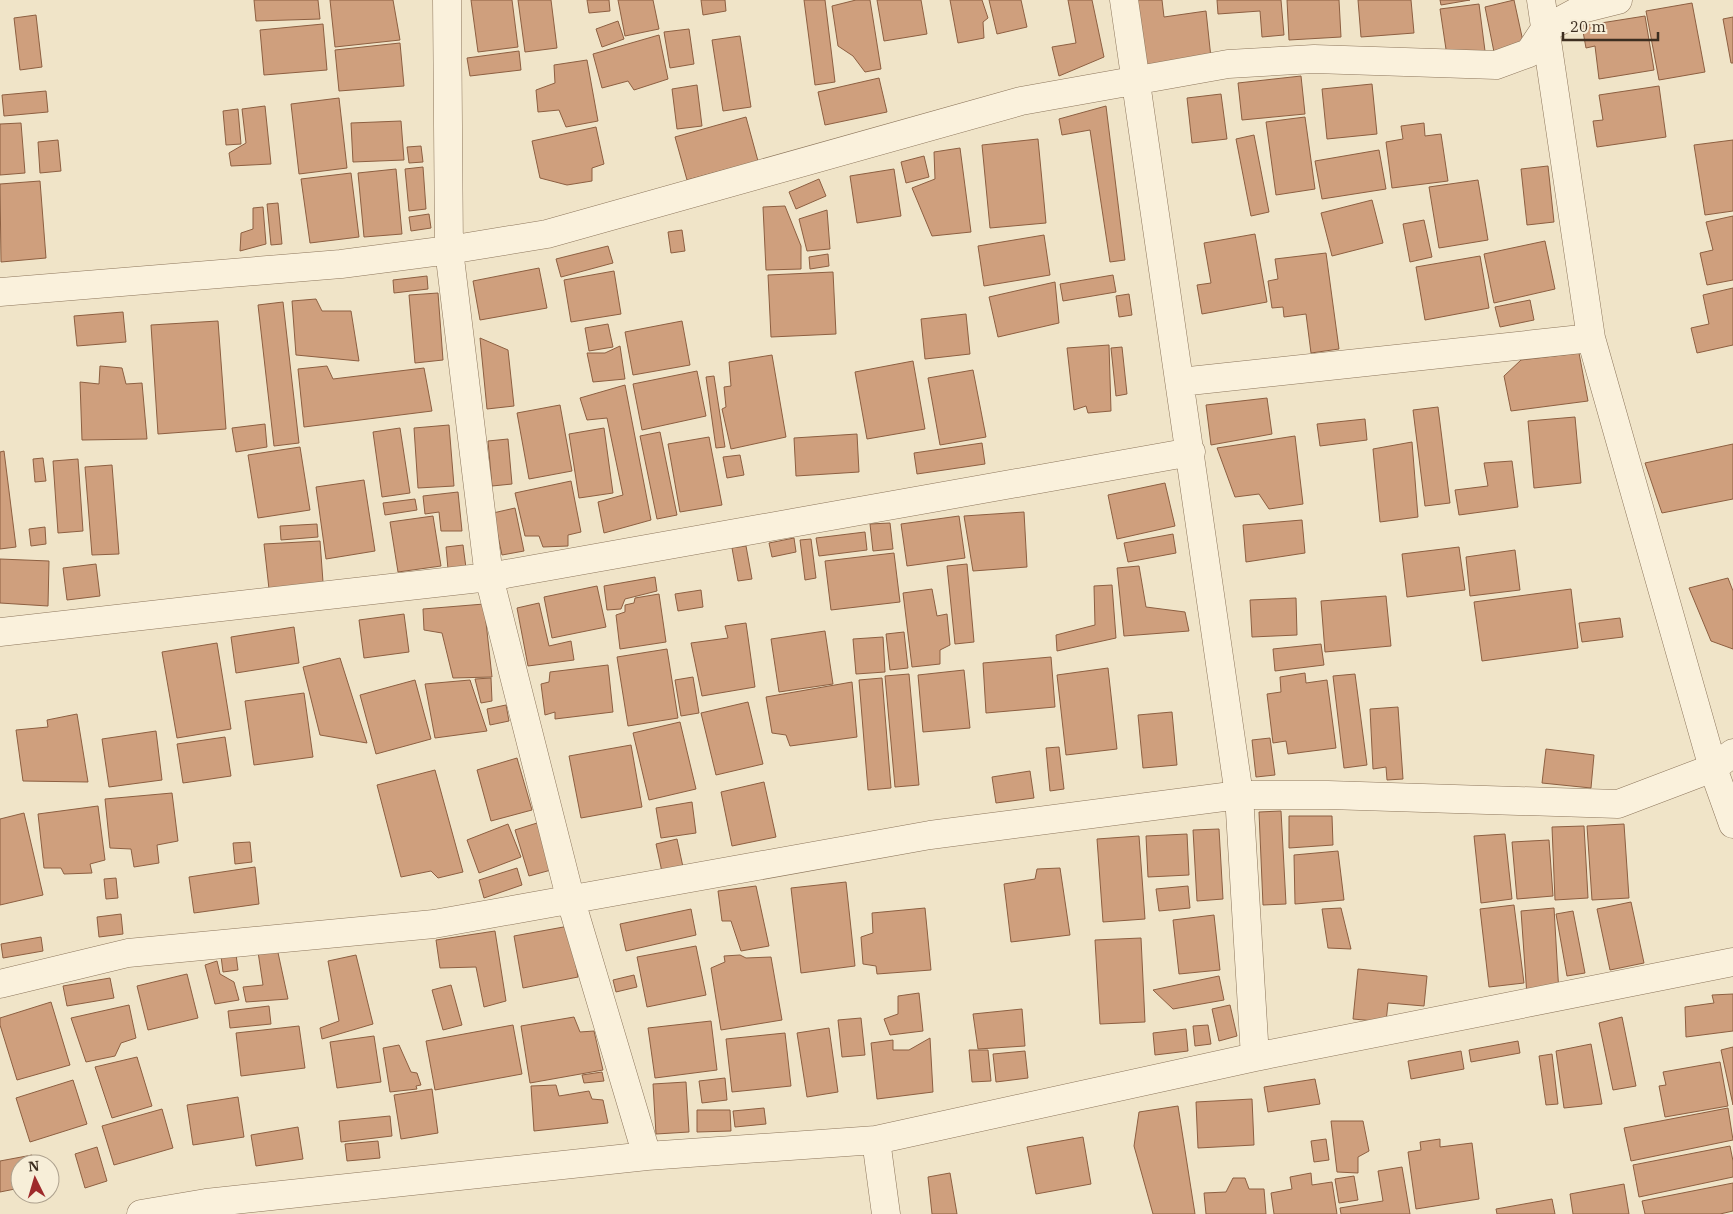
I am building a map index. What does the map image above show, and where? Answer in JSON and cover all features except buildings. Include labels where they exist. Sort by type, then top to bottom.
[{"type":"street","points":[[446,0],[449,250],[489,577],[571,900],[647,1156]]},
{"type":"street","points":[[1124,0],[1191,452],[1239,795],[1256,1057]]},
{"type":"street","points":[[1541,0],[1591,338],[1723,761],[1733,824]]},
{"type":"street","points":[[0,292],[341,264],[449,250],[547,234],[1020,101],[1228,64],[1314,59],[1496,65],[1529,53],[1546,29],[1582,8],[1618,0]]},
{"type":"street","points":[[1180,382],[1591,338]]},
{"type":"street","points":[[0,632],[489,577],[1191,452]]},
{"type":"street","points":[[0,984],[128,952],[434,924],[930,835],[1239,795],[1328,795],[1618,804],[1723,761]]},
{"type":"street","points":[[141,1214],[207,1208],[647,1156],[876,1140],[1256,1057],[1733,962]]},
{"type":"street","points":[[876,1140],[886,1214]]}]
